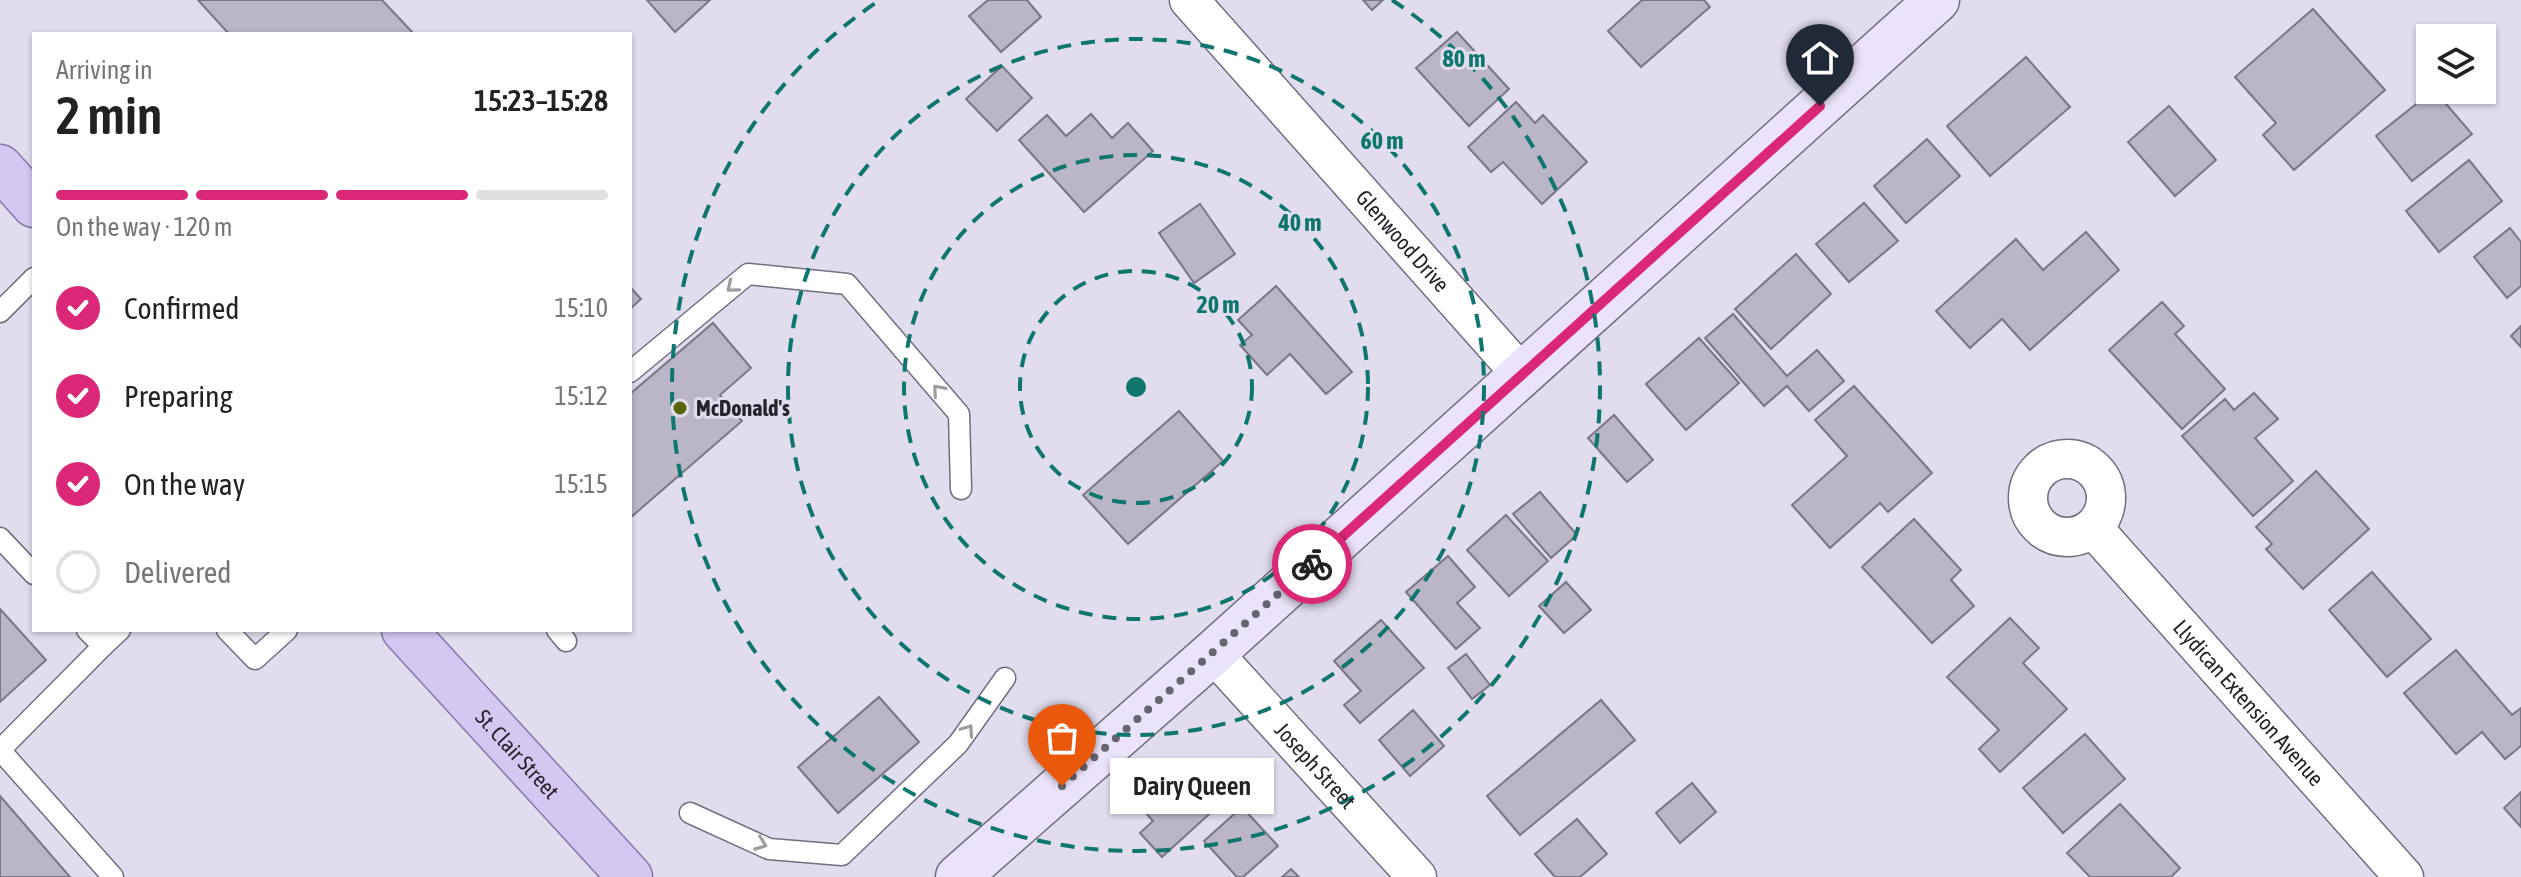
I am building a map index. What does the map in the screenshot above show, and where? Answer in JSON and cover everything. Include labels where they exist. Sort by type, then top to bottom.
[{"type":"main road","points":[[958,877],[1213,653],[1937,0]]},
{"type":"main road","points":[[0,167],[32,203]]},
{"type":"main road","name":"St. Clair Street","points":[[406,632],[630,877]]},
{"type":"main road","points":[[585,830],[609,877]]},
{"type":"street","name":"Glenwood Drive","points":[[1189,0],[1522,375]]},
{"type":"street","name":"Llydican Extension Avenue","points":[[2093,528],[2404,877]]},
{"type":"street","name":"Joseph Street","points":[[1213,653],[1417,877]]},
{"type":"lane","points":[[632,370],[748,274],[847,284],[959,414],[961,489]]},
{"type":"lane","points":[[0,312],[32,280]]},
{"type":"lane","points":[[0,538],[32,572]]},
{"type":"lane","points":[[89,632],[103,646]]},
{"type":"lane","points":[[113,877],[0,750],[118,632]]},
{"type":"lane","points":[[229,632],[255,659],[285,632]]},
{"type":"lane","points":[[690,813],[769,849],[842,855],[958,744],[1005,678]]},
{"type":"building","points":[[198,0],[382,0],[412,32],[227,32]]},
{"type":"building","points":[[647,0],[710,0],[675,32]]},
{"type":"building","points":[[988,0],[1027,0],[1041,17],[1001,52],[969,16]]},
{"type":"building","points":[[1363,0],[1383,0],[1372,10]]},
{"type":"building","points":[[1642,0],[1704,0],[1710,7],[1641,67],[1608,31]]},
{"type":"building","points":[[2313,9],[2385,90],[2294,170],[2263,135],[2276,123],[2235,77]]},
{"type":"building","points":[[1457,32],[1509,89],[1469,126],[1416,68]]},
{"type":"building","points":[[2026,57],[2070,107],[1990,176],[1947,126]]},
{"type":"building","points":[[1002,66],[1032,98],[997,131],[966,99]]},
{"type":"building","points":[[1516,102],[1535,123],[1543,115],[1587,162],[1542,204],[1503,162],[1491,172],[1468,147]]},
{"type":"building","points":[[2416,104],[2446,104],[2472,134],[2412,181],[2376,136]]},
{"type":"building","points":[[2169,106],[2216,160],[2175,196],[2128,142]]},
{"type":"building","points":[[1091,114],[1112,138],[1128,123],[1153,151],[1084,212],[1019,140],[1047,115],[1066,136]]},
{"type":"building","points":[[1927,139],[1960,176],[1906,223],[1874,186]]},
{"type":"building","points":[[2469,160],[2502,201],[2439,252],[2406,211]]},
{"type":"building","points":[[1864,203],[1898,241],[1849,282],[1816,244]]},
{"type":"building","points":[[1200,204],[1235,254],[1194,283],[1159,233]]},
{"type":"building","points":[[2510,228],[2521,242],[2521,286],[2507,298],[2474,257]]},
{"type":"building","points":[[2086,232],[2119,270],[2030,350],[2002,319],[1970,348],[1936,311],[2016,239],[2043,270]]},
{"type":"building","points":[[1796,254],[1831,294],[1771,349],[1735,309]]},
{"type":"building","points":[[1276,286],[1352,372],[1326,394],[1290,354],[1267,375],[1240,345],[1252,335],[1238,320]]},
{"type":"building","points":[[632,289],[641,299],[632,307]]},
{"type":"building","points":[[2162,302],[2184,326],[2175,334],[2225,389],[2182,429],[2109,350]]},
{"type":"building","points":[[1733,314],[1787,376],[1817,350],[1844,381],[1809,411],[1787,386],[1764,406],[1705,338]]},
{"type":"building","name":"McDonald's","points":[[713,323],[751,368],[720,395],[742,421],[632,516],[632,392]]},
{"type":"building","points":[[2521,326],[2521,347],[2511,336]]},
{"type":"building","points":[[1699,338],[1739,383],[1686,430],[1646,384]]},
{"type":"building","points":[[1854,386],[1932,473],[1888,512],[1880,503],[1830,548],[1792,505],[1847,456],[1815,420]]},
{"type":"building","points":[[2254,393],[2278,419],[2255,438],[2293,481],[2253,516],[2182,436],[2225,399],[2234,410]]},
{"type":"building","points":[[1179,411],[1223,461],[1128,544],[1083,495]]},
{"type":"building","points":[[1614,415],[1653,460],[1627,482],[1588,438]]},
{"type":"building","points":[[2316,471],[2369,529],[2303,589],[2266,549],[2272,544],[2256,527]]},
{"type":"building","points":[[1540,492],[1577,535],[1551,558],[1513,514]]},
{"type":"building","points":[[1506,515],[1548,561],[1509,596],[1467,550]]},
{"type":"building","points":[[1914,519],[1961,570],[1951,580],[1974,606],[1932,643],[1862,567]]},
{"type":"building","points":[[1448,556],[1475,587],[1457,603],[1480,628],[1456,649],[1406,592]]},
{"type":"building","points":[[2372,572],[2431,639],[2387,677],[2329,610]]},
{"type":"building","points":[[1566,582],[1591,610],[1564,633],[1539,606]]},
{"type":"building","points":[[0,609],[46,660],[0,702]]},
{"type":"building","points":[[2010,618],[2039,648],[2023,663],[2067,709],[2000,772],[1979,749],[1999,730],[1947,677]]},
{"type":"building","points":[[1381,620],[1424,668],[1360,723],[1344,705],[1361,691],[1334,661]]},
{"type":"building","points":[[2456,650],[2512,715],[2521,708],[2521,746],[2505,759],[2482,732],[2456,754],[2404,693]]},
{"type":"building","points":[[1466,654],[1490,685],[1472,699],[1448,668]]},
{"type":"building","points":[[879,697],[919,742],[838,813],[798,767]]},
{"type":"building","points":[[1601,700],[1635,740],[1520,835],[1487,796]]},
{"type":"building","points":[[1413,710],[1444,746],[1410,776],[1379,740]]},
{"type":"building","points":[[2085,734],[2125,779],[2063,833],[2023,788]]},
{"type":"building","points":[[1198,763],[1228,797],[1162,857],[1140,833],[1153,821],[1145,812]]},
{"type":"building","points":[[1692,783],[1716,812],[1680,843],[1656,813]]},
{"type":"building","points":[[2521,792],[2521,827],[2504,808]]},
{"type":"building","points":[[0,796],[70,877],[0,877]]},
{"type":"building","points":[[2120,804],[2180,868],[2171,877],[2090,877],[2067,853]]},
{"type":"building","points":[[1242,807],[1278,846],[1243,877],[1237,877],[1204,841]]},
{"type":"building","points":[[1577,819],[1607,854],[1580,877],[1555,877],[1535,854]]},
{"type":"building","points":[[1291,869],[1299,877],[1282,877]]},
{"type":"way so far","points":[[1062,786],[1312,564]]},
{"type":"place","name":"McDonald's","points":[[680,408]]},
{"type":"place","name":"Dairy Queen","points":[[1062,786]]},
{"type":"route","points":[[1312,564],[1820,106]]}]
